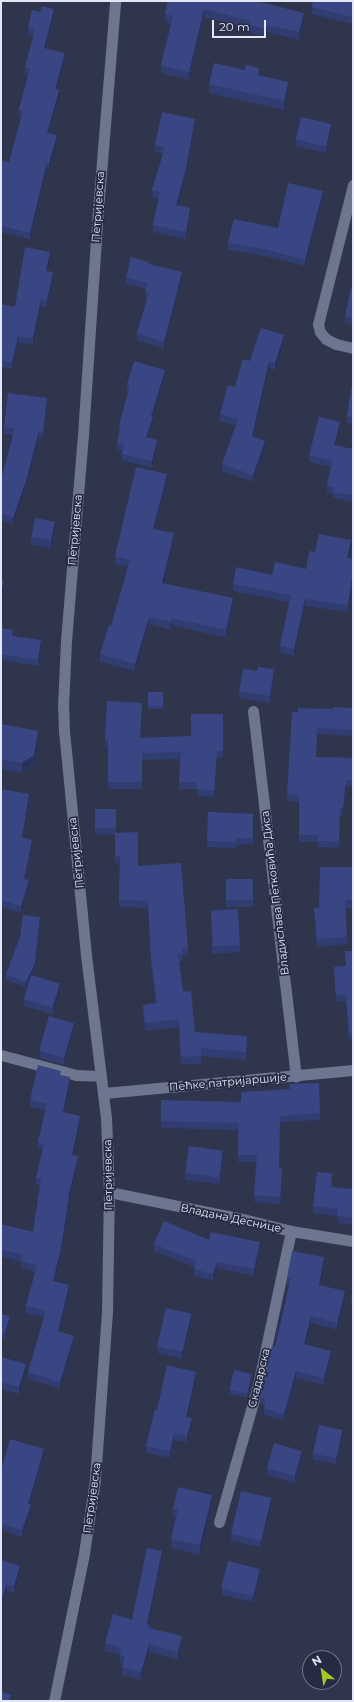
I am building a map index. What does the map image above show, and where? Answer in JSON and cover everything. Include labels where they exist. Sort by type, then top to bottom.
[{"type":"main road","name":"Петријевска","points":[[54,1701],[84,1553],[95,1479],[107,1313],[109,1192],[108,1145],[104,1093],[84,932],[64,731],[63,707],[66,641],[83,435],[98,210],[115,1]]},
{"type":"main road","points":[[353,184],[318,324],[320,332],[326,339],[336,344],[353,348]]},
{"type":"main road","name":"Владислава Петковића Диса","points":[[253,711],[296,1076]]},
{"type":"main road","points":[[1,1055],[76,1074],[101,1076]]},
{"type":"main road","name":"Пећке патријаршије","points":[[104,1093],[353,1070]]},
{"type":"main road","name":"Владана Деснице","points":[[109,1192],[243,1219],[291,1231],[353,1241]]},
{"type":"main road","name":"Скадарска","points":[[219,1522],[258,1385],[291,1231]]},
{"type":"building","points":[[168,1],[256,1],[304,13],[299,32],[267,25],[266,29],[250,25],[251,21],[204,9],[189,72],[161,65],[173,16],[165,14]]},
{"type":"building","points":[[313,1],[353,1],[353,17],[312,7]]},
{"type":"building","points":[[42,6],[54,9],[44,48],[65,53],[55,89],[59,90],[47,133],[57,135],[49,163],[47,162],[30,233],[1,226],[1,167],[3,160],[9,162],[23,111],[19,109],[30,69],[25,67],[35,30],[28,28],[32,10],[40,12]]},
{"type":"building","points":[[214,63],[244,70],[246,65],[259,68],[258,75],[288,82],[284,101],[209,84]]},
{"type":"building","points":[[162,112],[195,119],[186,169],[176,205],[190,208],[186,232],[153,225],[160,192],[152,190],[165,147],[155,145]]},
{"type":"building","points":[[301,117],[331,124],[326,146],[296,139]]},
{"type":"building","points":[[288,183],[323,191],[305,260],[265,249],[228,243],[234,219],[278,228]]},
{"type":"building","points":[[25,247],[50,252],[46,271],[53,272],[47,300],[41,299],[33,338],[18,336],[12,363],[1,360],[1,304],[15,307]]},
{"type":"building","points":[[131,257],[149,262],[149,264],[182,272],[164,342],[137,333],[149,292],[145,291],[147,283],[126,277]]},
{"type":"building","points":[[353,280],[353,318],[345,316]]},
{"type":"building","points":[[261,328],[284,335],[275,363],[269,361],[252,436],[265,441],[253,475],[222,464],[238,419],[220,414],[228,385],[235,387],[243,359],[250,361]]},
{"type":"building","points":[[134,361],[165,370],[151,416],[153,417],[146,437],[157,440],[152,461],[122,454],[124,444],[117,443],[121,426],[119,425],[130,386],[127,384]]},
{"type":"building","points":[[353,385],[353,417],[347,416]]},
{"type":"building","points":[[8,393],[47,398],[43,432],[39,431],[26,481],[13,518],[1,513],[1,480],[15,428],[4,427]]},
{"type":"building","points":[[319,417],[340,422],[334,445],[353,449],[352,495],[333,492],[334,487],[327,486],[332,461],[309,455]]},
{"type":"building","points":[[136,467],[167,474],[153,529],[174,533],[162,583],[233,598],[226,630],[172,618],[171,622],[149,617],[135,664],[100,654],[109,625],[111,626],[130,560],[115,556]]},
{"type":"building","points":[[35,518],[55,522],[51,540],[31,537]]},
{"type":"building","points":[[319,534],[351,540],[347,558],[353,559],[353,570],[348,605],[305,599],[294,649],[280,646],[291,595],[233,584],[236,567],[272,575],[275,562],[306,569],[309,551],[315,552]]},
{"type":"building","points":[[1,580],[4,581],[1,592]]},
{"type":"building","points":[[1,628],[13,630],[12,636],[41,640],[38,660],[1,654]]},
{"type":"building","points":[[258,667],[274,669],[270,696],[239,691],[243,669],[257,671]]},
{"type":"building","points":[[148,692],[163,692],[163,706],[148,706]]},
{"type":"building","points":[[107,701],[142,703],[140,738],[191,736],[191,714],[223,714],[223,750],[217,751],[214,791],[197,789],[197,782],[179,782],[181,752],[142,753],[142,782],[108,782],[108,739],[105,739]]},
{"type":"building","points":[[333,707],[353,708],[353,730],[317,728],[316,757],[353,758],[353,780],[346,780],[343,808],[340,808],[339,841],[318,841],[318,835],[299,835],[299,795],[287,794],[292,712],[298,712],[298,708],[333,709]]},
{"type":"building","points":[[1,724],[38,731],[34,755],[22,763],[1,759]]},
{"type":"building","points":[[1,789],[29,794],[22,837],[32,840],[24,879],[29,880],[21,906],[1,900]]},
{"type":"building","points":[[95,809],[116,809],[116,828],[95,828]]},
{"type":"building","points":[[208,812],[253,814],[253,838],[236,839],[236,842],[207,841]]},
{"type":"building","points":[[138,832],[138,866],[181,863],[188,948],[182,948],[183,954],[178,954],[183,992],[191,991],[195,1032],[247,1036],[246,1052],[201,1048],[201,1056],[181,1057],[179,1019],[145,1023],[143,1005],[157,1003],[151,956],[148,901],[119,900],[120,856],[115,856],[115,833]]},
{"type":"building","points":[[320,867],[353,867],[353,900],[345,900],[347,937],[317,939],[314,908],[319,908]]},
{"type":"building","points":[[226,879],[253,879],[253,900],[226,900]]},
{"type":"building","points":[[238,909],[240,945],[213,946],[211,910]]},
{"type":"building","points":[[23,915],[40,917],[35,963],[26,982],[6,974],[20,937]]},
{"type":"building","points":[[345,951],[353,951],[353,1033],[349,1033],[346,994],[336,995],[334,967],[346,966]]},
{"type":"building","points":[[31,975],[60,984],[52,1008],[24,999]]},
{"type":"building","points":[[49,1016],[74,1023],[64,1058],[39,1051]]},
{"type":"building","points":[[38,1065],[61,1071],[60,1075],[70,1077],[63,1112],[80,1116],[72,1155],[78,1156],[68,1197],[61,1248],[53,1281],[69,1285],[58,1331],[74,1336],[60,1382],[28,1372],[46,1311],[26,1306],[37,1265],[21,1261],[23,1255],[1,1250],[1,1224],[33,1232],[41,1179],[36,1178],[44,1144],[38,1142],[47,1104],[30,1100]]},
{"type":"building","points":[[319,1083],[320,1113],[280,1116],[279,1168],[282,1168],[280,1197],[254,1195],[257,1155],[238,1155],[239,1123],[161,1121],[161,1100],[241,1102],[241,1092],[290,1089],[289,1084]]},
{"type":"building","points":[[189,1146],[223,1151],[219,1177],[185,1173]]},
{"type":"building","points":[[317,1172],[332,1173],[331,1187],[353,1189],[353,1217],[338,1216],[338,1209],[313,1206]]},
{"type":"building","points":[[164,1221],[209,1240],[211,1232],[260,1242],[254,1269],[217,1262],[213,1274],[194,1269],[196,1261],[154,1244]]},
{"type":"building","points":[[292,1251],[324,1257],[319,1285],[345,1291],[337,1323],[311,1316],[304,1344],[331,1351],[324,1378],[296,1371],[284,1414],[264,1408],[266,1399],[260,1397],[272,1346],[275,1347],[291,1279],[287,1278]]},
{"type":"building","points":[[166,1308],[191,1314],[183,1352],[157,1346]]},
{"type":"building","points":[[1,1314],[10,1316],[5,1332],[1,1331]]},
{"type":"building","points":[[1,1357],[26,1364],[19,1387],[1,1382]]},
{"type":"building","points":[[167,1365],[196,1372],[186,1417],[192,1418],[187,1436],[174,1433],[170,1451],[146,1446],[155,1409],[157,1410]]},
{"type":"building","points":[[234,1370],[252,1374],[247,1394],[230,1389]]},
{"type":"building","points":[[319,1425],[342,1430],[336,1458],[313,1453]]},
{"type":"building","points":[[10,1439],[44,1449],[28,1504],[31,1505],[22,1530],[1,1523],[1,1471]]},
{"type":"building","points":[[274,1443],[302,1451],[295,1476],[267,1468]]},
{"type":"building","points":[[178,1487],[212,1495],[200,1545],[171,1539],[178,1510],[173,1509]]},
{"type":"building","points":[[241,1491],[271,1498],[261,1541],[231,1534]]},
{"type":"building","points":[[147,1548],[162,1551],[147,1624],[149,1625],[149,1628],[182,1636],[178,1652],[149,1644],[141,1672],[122,1667],[125,1656],[120,1655],[122,1648],[105,1643],[113,1614],[132,1620]]},
{"type":"building","points":[[1,1560],[20,1566],[14,1586],[7,1584],[3,1595],[1,1595]]},
{"type":"building","points":[[228,1561],[260,1569],[253,1596],[221,1588]]},
{"type":"building","points":[[1,1692],[11,1695],[9,1701],[1,1701]]}]
